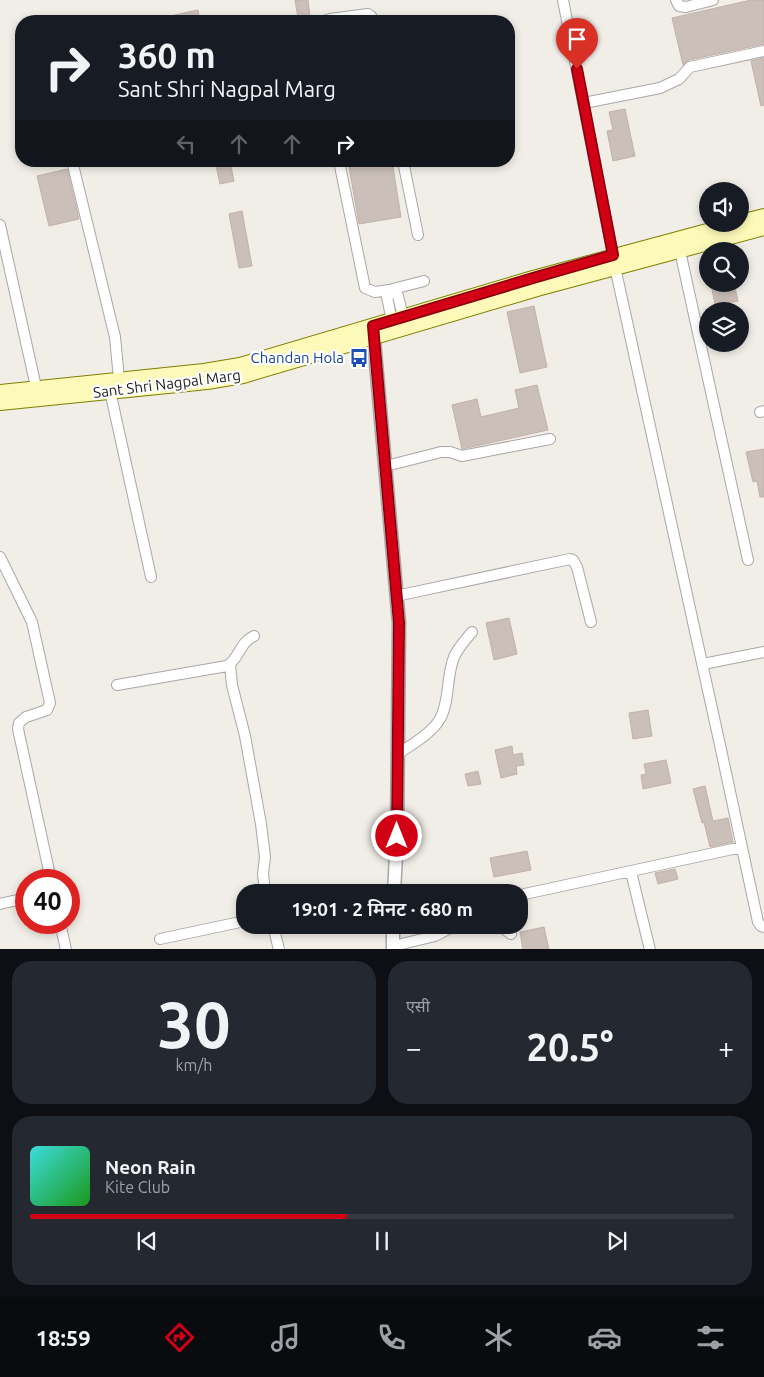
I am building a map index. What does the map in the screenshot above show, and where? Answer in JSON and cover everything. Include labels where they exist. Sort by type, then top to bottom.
[{"type":"main road","points":[[749,220],[764,216]]},
{"type":"main road","name":"Sant Shri Nagpal Marg","points":[[0,392],[231,367],[374,332],[398,319],[614,261],[680,251],[764,228]]},
{"type":"main road","name":"Sant Shri Nagpal Marg","points":[[0,403],[207,382],[243,376],[374,332],[707,232]]},
{"type":"street","points":[[564,0],[614,261],[758,922],[764,927]]},
{"type":"street","points":[[676,0],[679,6],[686,7],[713,0]]},
{"type":"street","points":[[584,103],[660,88],[679,79],[690,67],[764,51]]},
{"type":"street","points":[[73,167],[114,337],[119,379]]},
{"type":"street","points":[[340,167],[365,288],[375,292],[390,292],[424,280]]},
{"type":"street","points":[[404,167],[418,235]]},
{"type":"street","points":[[0,225],[36,387]]},
{"type":"street","points":[[680,251],[748,560]]},
{"type":"street","points":[[390,292],[386,297],[398,319]]},
{"type":"street","points":[[374,332],[399,623],[397,836],[394,884]]},
{"type":"street","points":[[110,391],[151,576]]},
{"type":"street","points":[[386,466],[441,452],[450,452],[462,456],[550,439]]},
{"type":"street","points":[[0,557],[32,622],[50,703],[47,710],[22,720],[19,723],[18,729],[49,869]]},
{"type":"street","points":[[396,596],[570,559],[578,567],[591,622]]},
{"type":"street","points":[[398,754],[429,732],[444,711],[453,659],[472,632]]},
{"type":"street","points":[[117,685],[230,665],[242,645],[254,636]]},
{"type":"street","points":[[703,664],[764,652]]},
{"type":"street","points":[[230,665],[232,685],[261,824],[265,856],[264,884]]},
{"type":"street","points":[[528,893],[742,847]]},
{"type":"street","points":[[631,872],[650,949]]},
{"type":"street","points":[[0,904],[15,901]]},
{"type":"street","points":[[160,939],[236,923]]},
{"type":"street","points":[[63,934],[66,949]]},
{"type":"street","points":[[275,934],[279,949]]},
{"type":"street","points":[[393,934],[393,948],[439,934]]},
{"type":"building","points":[[295,0],[308,0],[310,15],[298,15]]},
{"type":"building","points":[[751,0],[764,0],[764,44],[689,60],[683,65],[672,18]]},
{"type":"building","points":[[198,10],[199,15],[175,15]]},
{"type":"building","points":[[764,58],[764,105],[761,106],[751,61]]},
{"type":"building","points":[[625,109],[635,156],[613,161],[607,131],[613,130],[609,112]]},
{"type":"building","points":[[216,167],[231,167],[234,181],[220,184]]},
{"type":"building","points":[[349,167],[393,167],[401,217],[359,224]]},
{"type":"building","points":[[67,169],[79,219],[49,226],[37,176]]},
{"type":"building","points":[[242,211],[252,266],[239,268],[229,214]]},
{"type":"building","points":[[713,292],[736,292],[738,301],[714,302]]},
{"type":"building","points":[[534,306],[547,367],[520,373],[507,312]]},
{"type":"building","points":[[537,385],[548,430],[462,449],[452,405],[477,399],[481,417],[519,408],[515,390]]},
{"type":"building","points":[[764,449],[764,497],[760,497],[757,481],[753,482],[746,452]]},
{"type":"building","points":[[509,618],[517,654],[494,660],[486,623]]},
{"type":"building","points":[[648,710],[652,736],[633,739],[629,713]]},
{"type":"building","points":[[512,746],[513,755],[522,753],[524,765],[516,766],[517,774],[501,778],[495,750]]},
{"type":"building","points":[[666,760],[671,783],[643,789],[641,775],[646,774],[644,764]]},
{"type":"building","points":[[478,771],[481,784],[468,786],[465,774]]},
{"type":"building","points":[[705,786],[713,821],[728,818],[733,842],[710,847],[693,789]]},
{"type":"building","points":[[527,851],[531,870],[494,877],[490,858]]},
{"type":"building","points":[[675,869],[678,879],[658,884],[655,873]]},
{"type":"building","points":[[544,927],[549,949],[523,949],[520,934],[528,934],[528,930]]},
{"type":"place","name":"Chandan Hola","points":[[359,358]]},
{"type":"route","points":[[397,836],[399,623],[373,326],[613,255],[577,69]]}]
